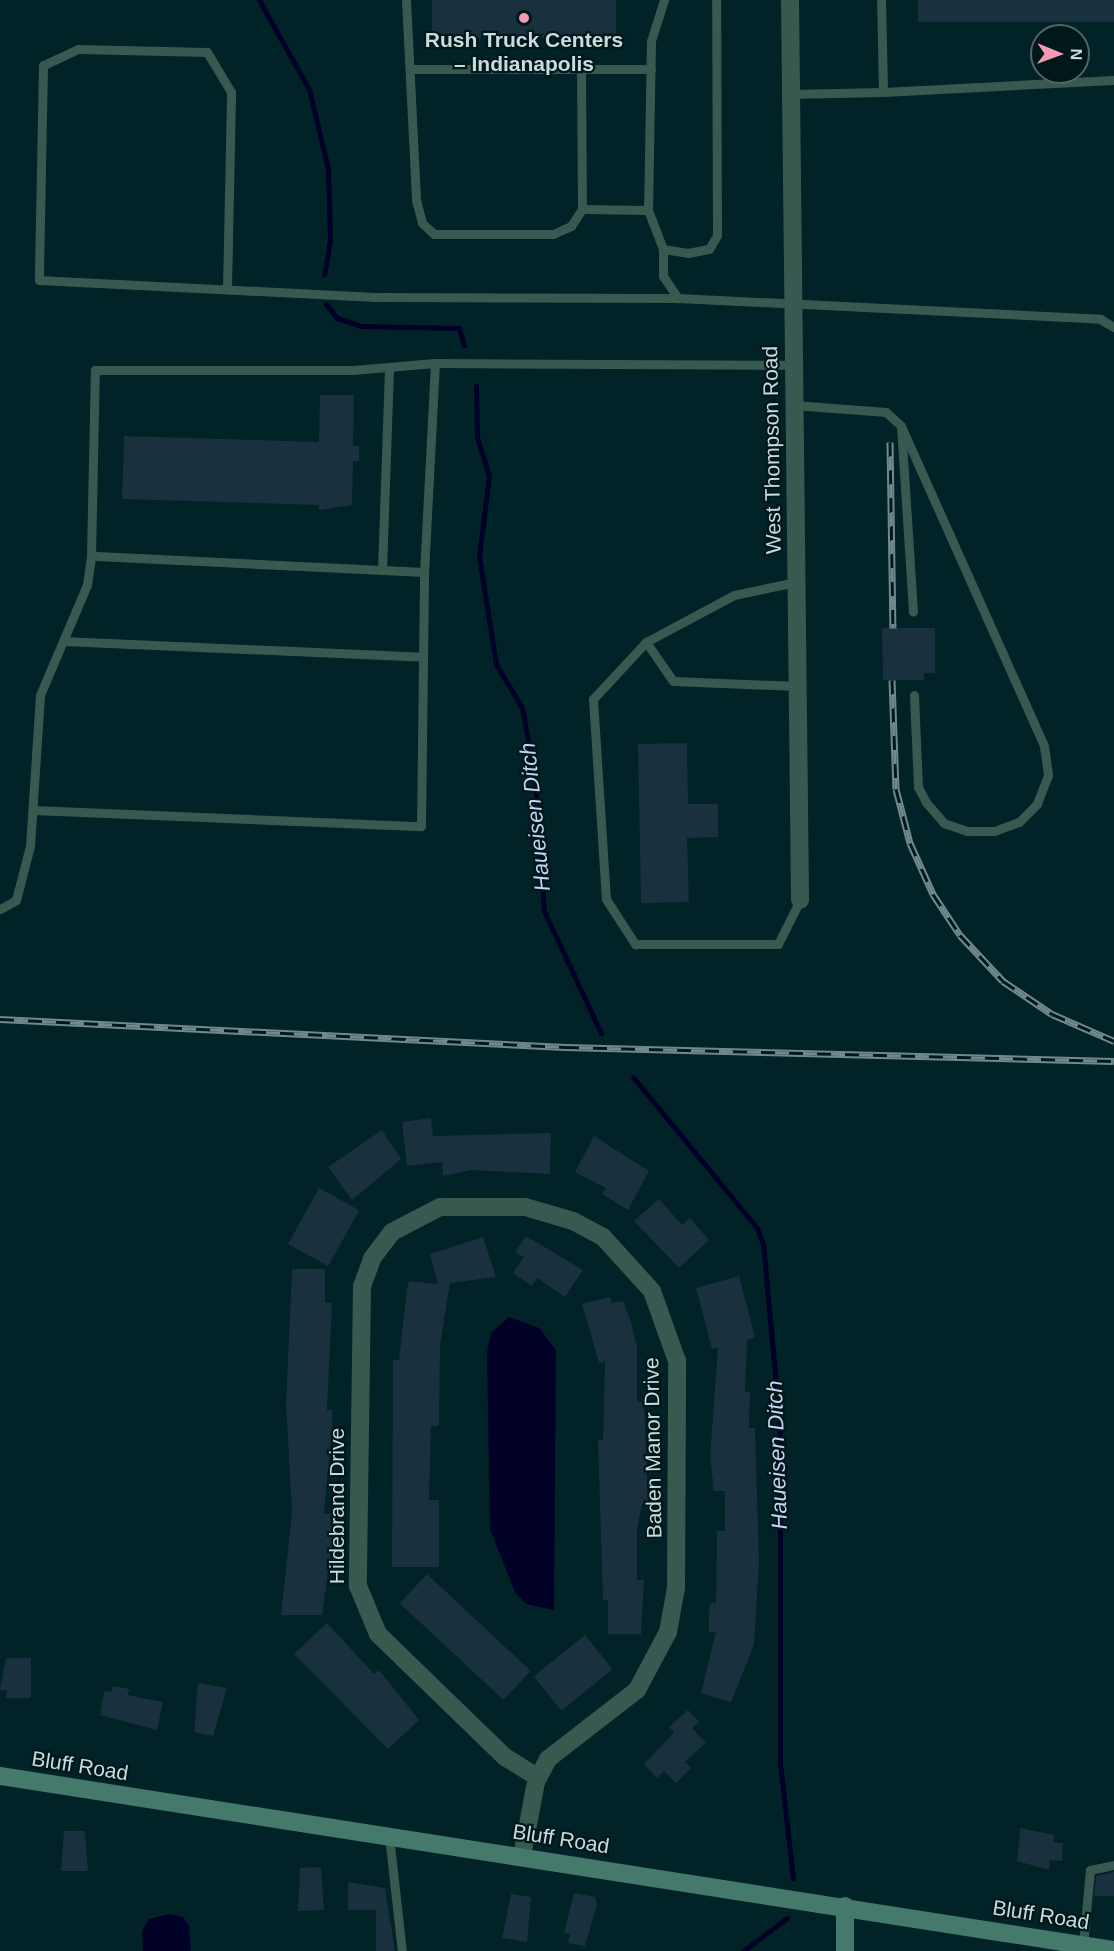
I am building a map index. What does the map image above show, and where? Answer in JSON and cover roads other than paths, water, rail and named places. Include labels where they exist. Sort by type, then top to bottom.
[{"type":"main road","name":"Bluff Road","points":[[0,1776],[845,1906],[1114,1950]]},
{"type":"main road","points":[[845,1906],[845,1951]]},
{"type":"street","name":"West Thompson Road","points":[[790,0],[800,900]]},
{"type":"street","name":"Baden Manor Drive","points":[[388,1237],[417,1215],[456,1205],[525,1207],[573,1221],[630,1261],[652,1291],[673,1342],[678,1379],[676,1588],[668,1632],[637,1690],[562,1746],[538,1778],[522,1856]]},
{"type":"street","name":"Hildebrand Drive","points":[[388,1237],[366,1272],[360,1300],[361,1600],[378,1634],[505,1756],[538,1778]]},
{"type":"lane","points":[[406,0],[416,200],[422,223],[434,234],[552,234],[571,226],[582,209],[581,69]]},
{"type":"lane","points":[[664,0],[653,28],[648,210],[663,249],[663,276],[678,298]]},
{"type":"lane","points":[[663,249],[688,253],[709,249],[717,235],[716,0]]},
{"type":"lane","points":[[881,0],[882,92]]},
{"type":"lane","points":[[227,288],[231,92],[207,52],[78,49],[43,65],[39,280],[380,297],[678,298],[792,302],[1100,319],[1114,327]]},
{"type":"lane","points":[[410,69],[651,69]]},
{"type":"lane","points":[[790,94],[882,92],[1114,80]]},
{"type":"lane","points":[[582,209],[648,210]]},
{"type":"lane","points":[[0,909],[16,900],[33,810],[40,694],[87,585],[91,556],[95,370],[389,367],[435,363],[793,365]]},
{"type":"lane","points":[[33,810],[421,826],[424,572],[435,363]]},
{"type":"lane","points":[[382,570],[389,367]]},
{"type":"lane","points":[[794,405],[886,412],[901,426],[1044,746],[1048,775],[1037,804],[1019,822],[994,831],[967,831],[944,823],[926,802],[918,787],[914,695]]},
{"type":"lane","points":[[901,426],[913,612]]},
{"type":"lane","points":[[91,556],[424,572]]},
{"type":"lane","points":[[796,582],[734,595],[646,642],[593,699],[606,899],[635,944],[778,944],[800,900]]},
{"type":"lane","points":[[63,642],[423,657]]},
{"type":"lane","points":[[646,642],[673,681],[798,686]]},
{"type":"lane","points":[[389,1836],[402,1951]]},
{"type":"lane","points":[[1083,1945],[1090,1870],[1114,1865]]},
{"type":"water","points":[[509,1317],[539,1328],[556,1350],[554,1610],[526,1604],[515,1592],[490,1529],[487,1353],[491,1333]]},
{"type":"water","points":[[169,1914],[183,1917],[189,1926],[191,1951],[143,1951],[142,1931],[149,1919]]},
{"type":"waterway","name":"Haueisen Ditch","points":[[259,0],[309,89],[328,169],[330,239],[324,275]]},
{"type":"waterway","name":"Haueisen Ditch","points":[[326,304],[337,318],[362,326],[459,328],[464,345]]},
{"type":"waterway","name":"Haueisen Ditch","points":[[476,386],[477,437],[489,476],[479,556],[496,664],[522,708],[535,777],[544,911],[601,1033]]},
{"type":"waterway","name":"Haueisen Ditch","points":[[633,1077],[757,1228],[763,1244],[780,1427],[780,1763],[793,1878]]},
{"type":"waterway","name":"Haueisen Ditch","points":[[743,1951],[787,1918]]},
{"type":"railway","points":[[890,442],[893,628]]},
{"type":"railway","points":[[892,680],[896,789],[910,843],[933,894],[960,935],[1003,981],[1052,1014],[1114,1041]]},
{"type":"railway","points":[[0,1019],[565,1047],[1114,1061]]},
{"type":"place","name":"Rush Truck Centers – Indianapolis","points":[[524,18]]}]
